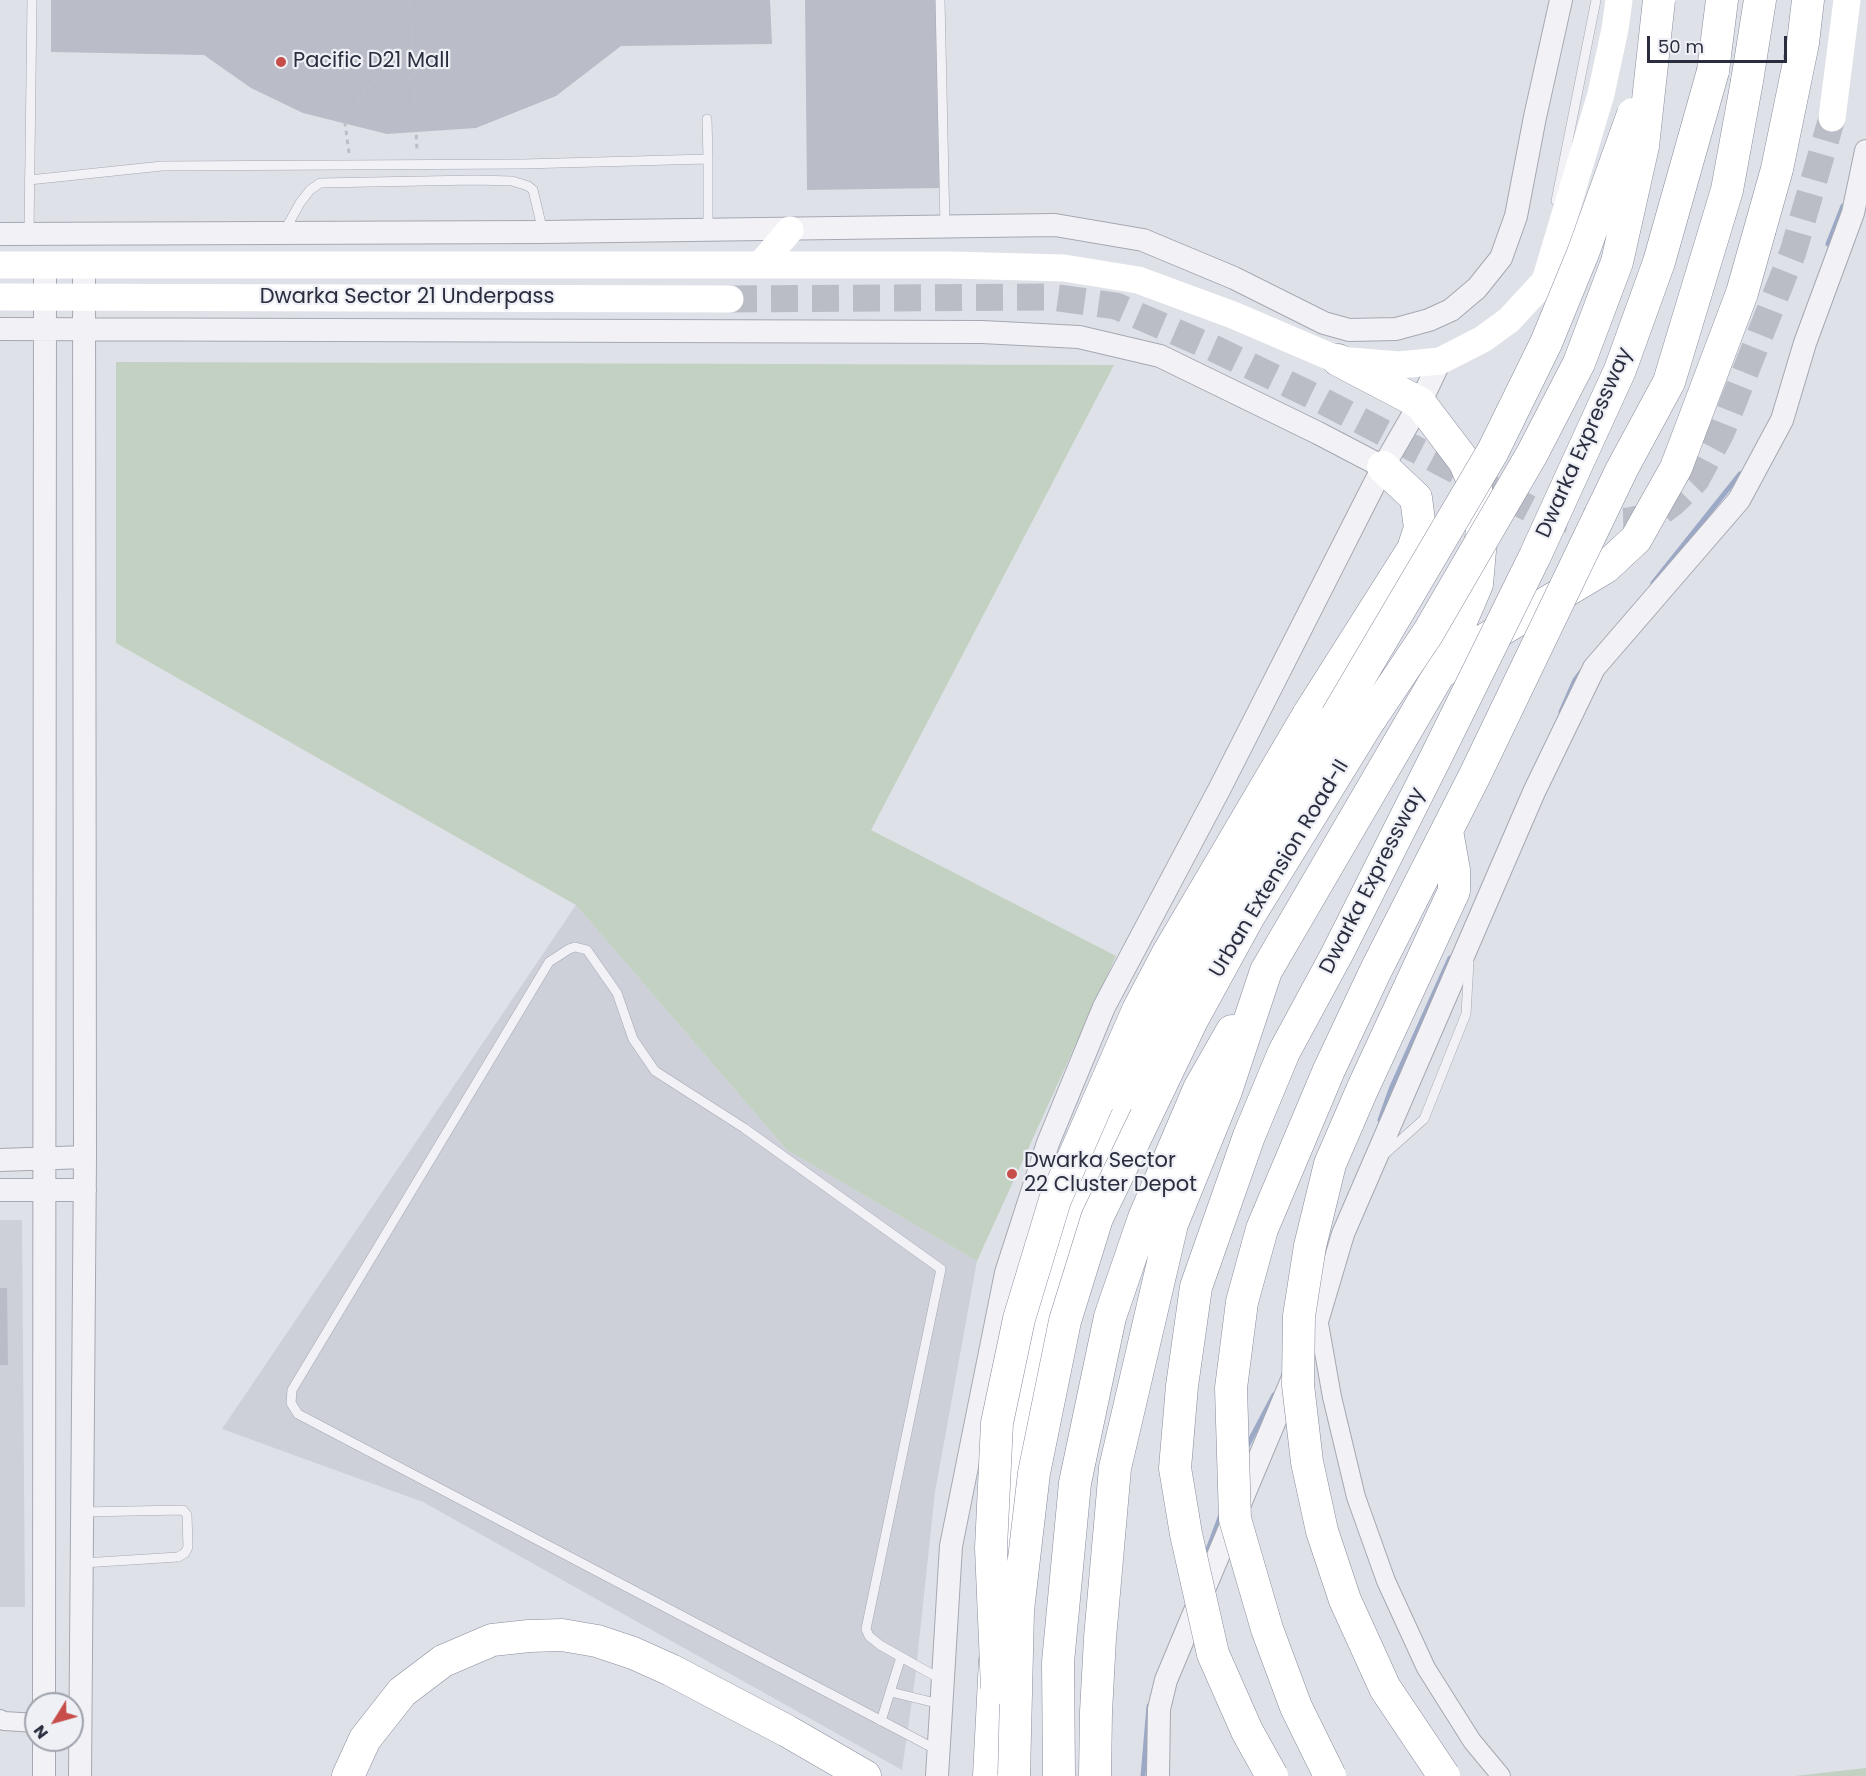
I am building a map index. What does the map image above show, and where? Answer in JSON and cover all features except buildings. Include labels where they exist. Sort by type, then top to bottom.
[{"type":"highway","name":"Urban Extension Road-II","points":[[1014,1776],[1018,1610],[1034,1473],[1065,1321],[1097,1218],[1192,1020],[1249,916],[1367,724],[1474,564],[1579,363],[1617,262],[1643,146],[1659,0]]},
{"type":"highway","name":"Dwarka Expressway","points":[[1272,1776],[1247,1731],[1213,1654],[1184,1523],[1175,1468],[1182,1386],[1196,1287],[1249,1136],[1284,1052],[1337,954],[1436,757],[1535,556],[1620,370],[1659,262],[1713,71],[1722,0]]},
{"type":"highway","name":"Dwarka Expressway","points":[[1330,1776],[1296,1707],[1267,1629],[1235,1519],[1232,1388],[1242,1302],[1262,1229],[1329,1070],[1622,469],[1669,382],[1727,190],[1760,0]]},
{"type":"highway","points":[[1439,674],[1481,642],[1606,567],[1636,539],[1676,468],[1742,293],[1774,180],[1803,43],[1808,0]]},
{"type":"highway","points":[[1014,1776],[999,1737],[991,1548],[997,1423],[1019,1319],[1055,1200],[1138,1011],[1174,943],[1308,715],[1493,451],[1546,344],[1583,253],[1652,59]]},
{"type":"highway","points":[[1095,1776],[1100,1638],[1115,1468],[1172,1224],[1226,1091],[1266,971],[1439,674],[1477,584],[1474,564],[1482,528],[1476,488],[1464,461],[1420,403],[1338,360]]},
{"type":"highway","points":[[989,1776],[1001,1547],[1035,1347],[1065,1239],[1122,1095],[1167,1001],[1223,901],[1335,719],[1426,546],[1420,528],[1416,498],[1383,467]]},
{"type":"highway","points":[[1426,546],[1448,544],[1460,550],[1474,564]]},
{"type":"highway","points":[[1444,1776],[1385,1689],[1345,1600],[1322,1531],[1307,1462],[1298,1384],[1298,1362],[1299,1316],[1310,1245],[1330,1164],[1454,891],[1454,870],[1447,831]]},
{"type":"highway","name":"Urban Extension Road-II","points":[[1059,1776],[1058,1662],[1075,1484],[1110,1317],[1144,1218],[1199,1089],[1266,971]]},
{"type":"highway","points":[[348,1776],[365,1739],[402,1692],[443,1660],[492,1640],[562,1635],[597,1641],[633,1653],[671,1670],[787,1731],[866,1776]]},
{"type":"main road","points":[[0,265],[951,265],[1053,268],[1138,280],[1233,315],[1338,360],[1399,365],[1440,361],[1484,339],[1509,320],[1545,280],[1601,94],[1619,0]]},
{"type":"main road","points":[[1832,118],[1847,0]]},
{"type":"main road","points":[[760,265],[790,230]]},
{"type":"main road","name":"Dwarka Sector 21 Underpass","points":[[0,297],[730,299]]},
{"type":"street","points":[[0,234],[790,230],[1055,225],[1143,240],[1234,278],[1324,323],[1350,330],[1396,329],[1428,320],[1451,310],[1477,288],[1501,258],[1516,216],[1535,117],[1562,0]]},
{"type":"street","points":[[1158,1776],[1159,1709],[1166,1680],[1318,1318],[1343,1234],[1534,792],[1594,668],[1739,500],[1782,420],[1805,342],[1853,213],[1866,151]]},
{"type":"street","points":[[44,1692],[45,265]]},
{"type":"street","points":[[80,1776],[85,1190],[84,265]]},
{"type":"street","points":[[0,329],[970,332],[1079,337],[1160,356],[1383,467]]},
{"type":"street","points":[[937,1776],[951,1546],[1006,1273],[1048,1143],[1104,1007],[1440,361]]},
{"type":"street","points":[[0,1160],[85,1157]]},
{"type":"street","points":[[0,1191],[85,1190]]},
{"type":"street","points":[[1318,1318],[1332,1397],[1356,1497],[1386,1581],[1426,1668],[1472,1741],[1501,1776]]},
{"type":"street","points":[[0,1719],[24,1722]]},
{"type":"street","points":[[44,1752],[44,1776]]},
{"type":"lane","points":[[29,234],[32,0]]},
{"type":"lane","points":[[940,0],[945,228]]},
{"type":"lane","points":[[1556,240],[1556,204],[1596,0]]},
{"type":"lane","points":[[707,119],[708,230]]},
{"type":"lane","points":[[29,180],[162,166],[524,164],[708,159]]},
{"type":"lane","points":[[284,232],[300,202],[310,190],[320,183],[475,180],[513,181],[528,186],[533,190],[543,232]]},
{"type":"lane","points":[[937,1750],[309,1420],[298,1414],[291,1403],[292,1390],[549,962],[569,949],[575,947],[587,950],[617,993],[633,1039],[655,1071],[744,1128],[941,1269],[866,1629],[873,1640],[942,1680]]},
{"type":"lane","points":[[82,1512],[183,1510],[187,1515],[188,1547],[185,1553],[178,1557],[82,1563]]},
{"type":"lane","points":[[881,1721],[902,1657]]},
{"type":"lane","points":[[891,1692],[940,1704]]},
{"type":"path","points":[[410,0],[418,164]]},
{"type":"path","points":[[350,164],[345,123],[375,77],[413,77]]},
{"type":"shaded area","points":[[576,905],[787,1150],[977,1261],[935,1492],[915,1679],[902,1770],[423,1502],[222,1429]]},
{"type":"shaded area","points":[[0,1220],[22,1220],[25,1607],[0,1607]]},
{"type":"green space","points":[[116,362],[1114,365],[871,830],[1116,956],[977,1261],[787,1150],[576,905],[116,643]]},
{"type":"green space","points":[[1866,1768],[1866,1776],[1795,1776]]},
{"type":"waterway","points":[[1828,244],[1843,206]]},
{"type":"waterway","points":[[1653,583],[1740,474]]},
{"type":"waterway","points":[[1561,712],[1581,672]]},
{"type":"waterway","points":[[1380,1120],[1391,1089],[1450,958]]},
{"type":"waterway","points":[[1245,1450],[1274,1395]]},
{"type":"waterway","points":[[1204,1560],[1221,1515]]},
{"type":"waterway","points":[[1143,1776],[1149,1706]]},
{"type":"tunnel","points":[[730,299],[1052,297],[1116,306],[1213,348],[1315,397],[1540,514],[1584,522],[1629,521],[1657,515],[1674,502],[1696,480],[1721,433],[1793,252],[1832,118]]},
{"type":"place","name":"Pacific D21 Mall","points":[[281,62]]},
{"type":"place","name":"Dwarka Sector 22 Cluster Depot","points":[[1012,1174]]}]
